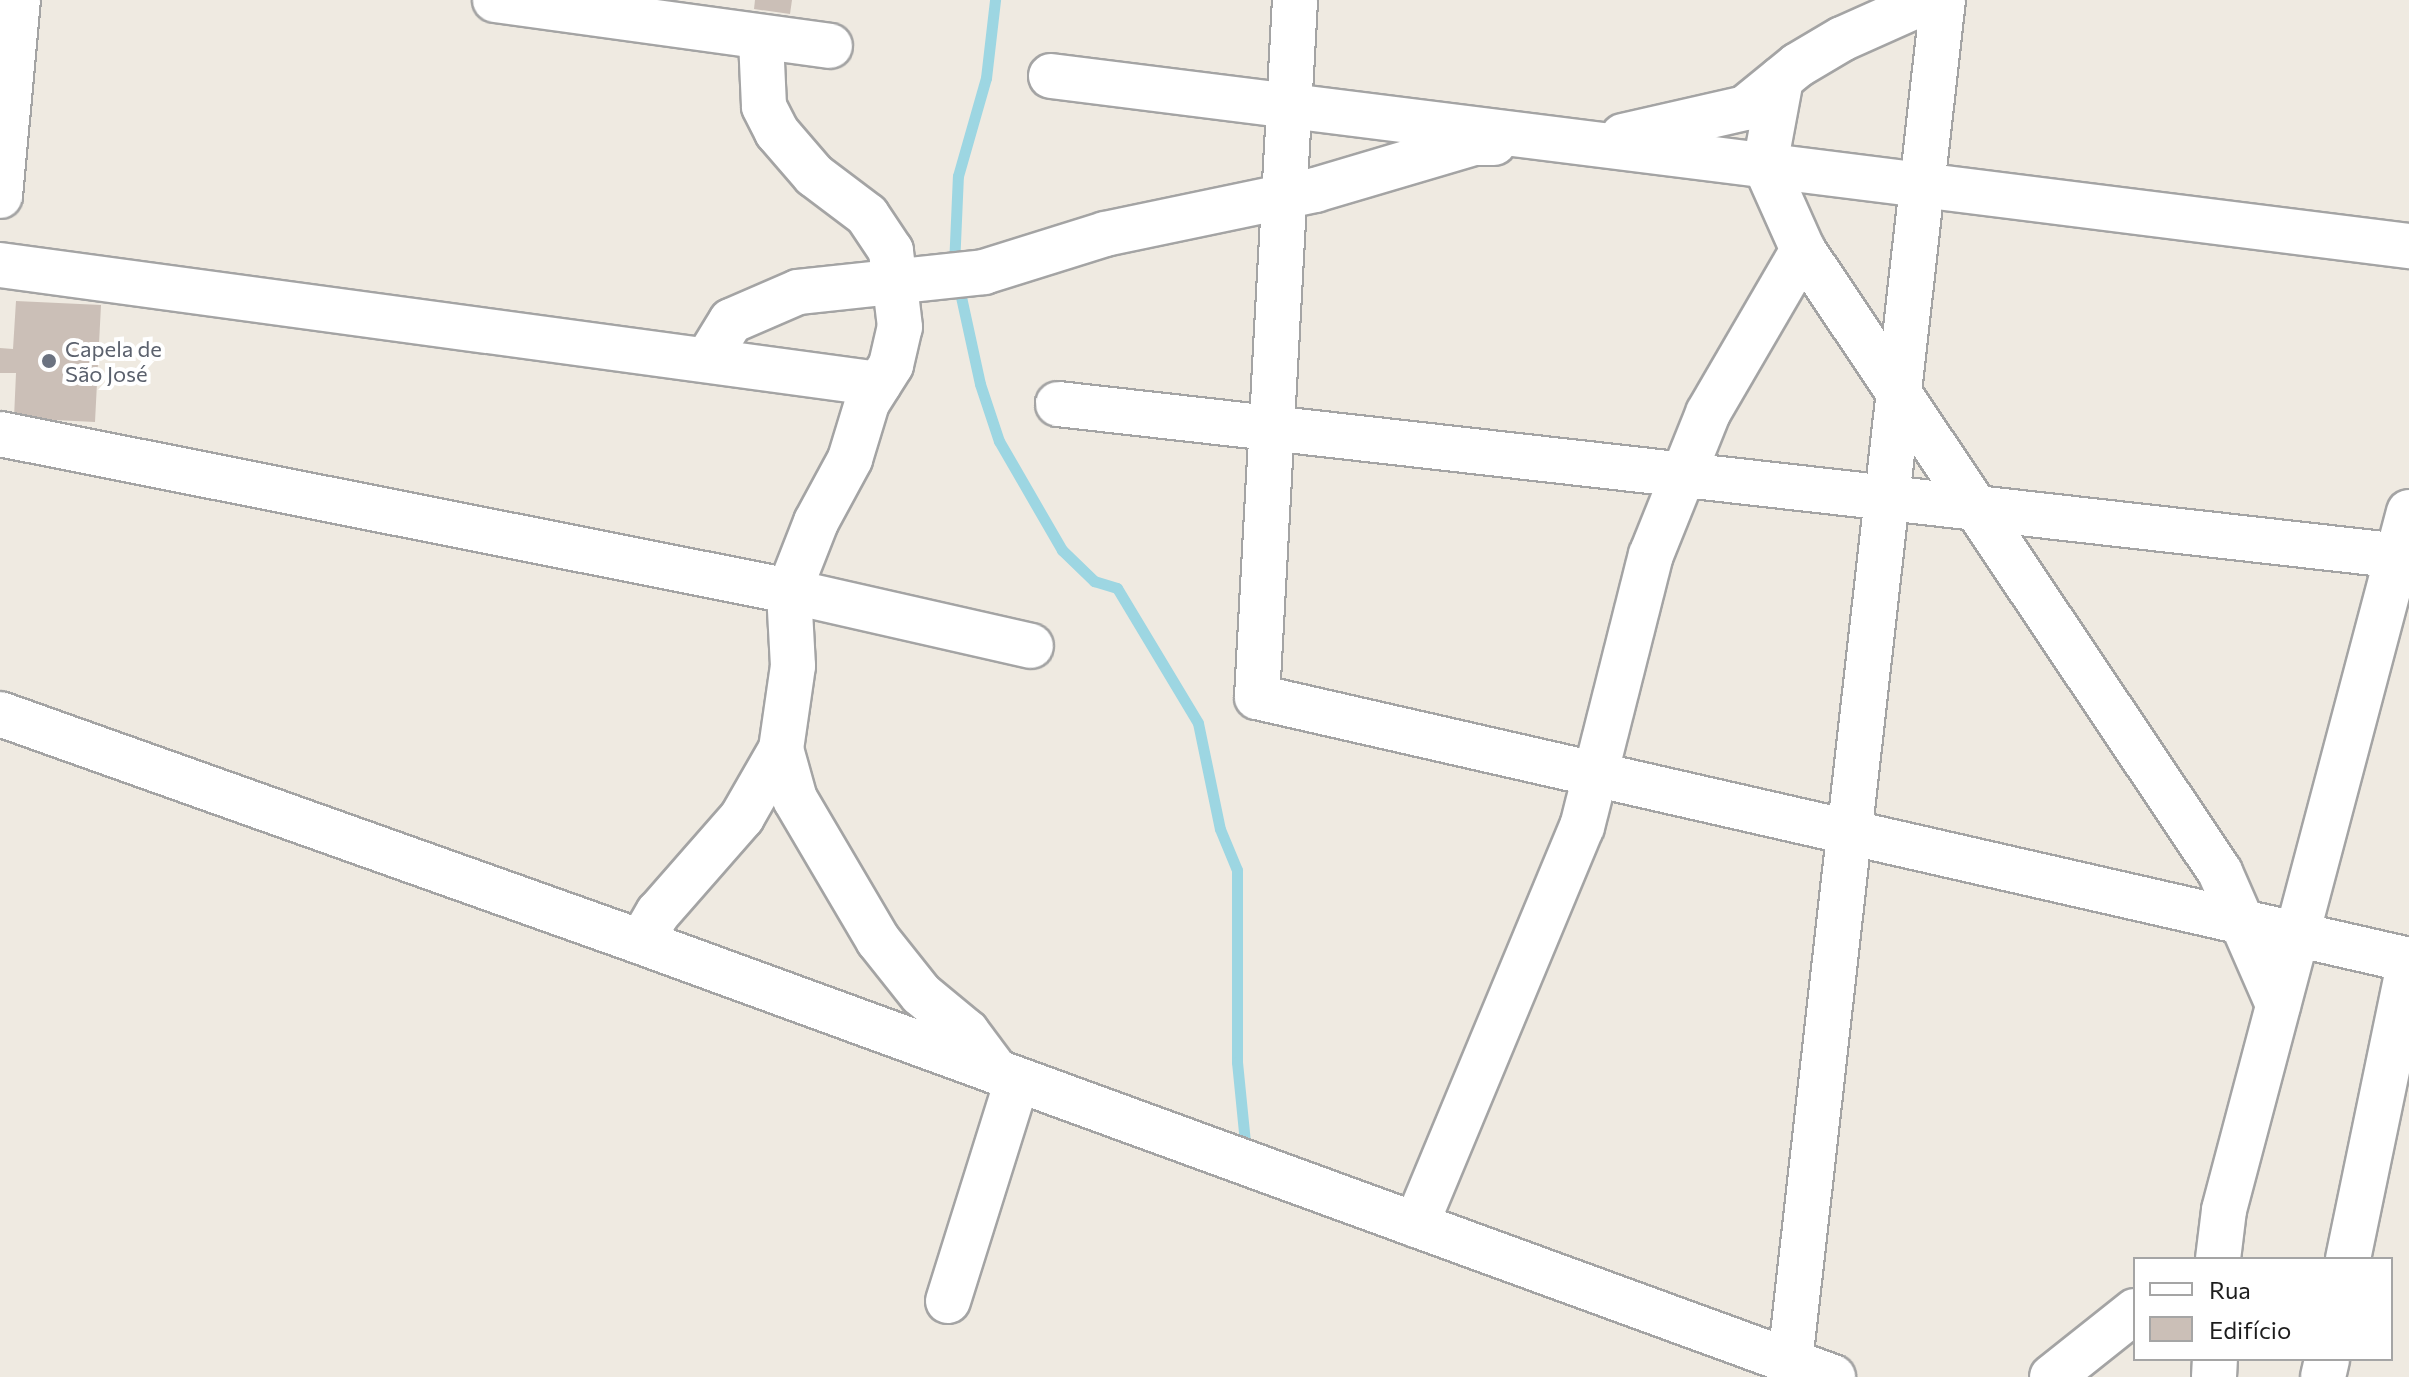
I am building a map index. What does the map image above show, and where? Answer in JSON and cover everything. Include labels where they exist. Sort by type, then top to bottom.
[{"type":"street","points":[[0,196],[18,0]]},
{"type":"street","points":[[495,0],[669,13],[761,39],[830,46]]},
{"type":"street","points":[[1295,0],[1257,697],[2409,962],[2348,1257]]},
{"type":"street","points":[[707,360],[731,321],[798,292],[984,272],[1105,234],[1284,197],[1474,143],[1612,139],[1745,108],[1781,79],[1842,39],[1929,0]]},
{"type":"street","points":[[1790,1361],[1943,0]]},
{"type":"street","points":[[641,942],[658,913],[742,817],[781,749],[793,666],[789,591],[879,384],[891,365],[900,327],[898,279],[891,251],[867,215],[814,175],[777,132],[764,106],[761,39]]},
{"type":"street","points":[[1051,76],[2409,246]]},
{"type":"street","points":[[1781,79],[1765,165],[1803,250],[2220,872],[2278,1005]]},
{"type":"street","points":[[1675,125],[1765,165]]},
{"type":"street","points":[[1416,1225],[1582,827],[1651,555],[1708,413],[1803,250]]},
{"type":"street","points":[[0,265],[879,384]]},
{"type":"street","points":[[1058,404],[2403,557]]},
{"type":"street","points":[[0,434],[789,591],[1031,646]]},
{"type":"street","points":[[2218,1257],[2224,1210],[2296,934],[2403,557],[2409,512]]},
{"type":"street","points":[[0,714],[641,942],[1833,1377]]},
{"type":"street","points":[[781,749],[795,799],[878,940],[921,994],[967,1032],[1006,1076]]},
{"type":"street","points":[[948,1301],[1006,1076]]},
{"type":"street","points":[[2195,1257],[2224,1210]]},
{"type":"street","points":[[2052,1377],[2133,1313]]},
{"type":"building","points":[[755,0],[792,0],[790,14],[754,9]]},
{"type":"building","name":"Capela de São José","points":[[16,301],[101,305],[95,422],[14,418],[16,373],[0,373],[0,348],[13,349]]},
{"type":"waterway","points":[[954,266],[958,176],[986,78],[995,0]]},
{"type":"waterway","points":[[958,283],[980,384],[999,441],[1062,550],[1094,581],[1117,588],[1198,723],[1220,829],[1237,870],[1237,1062],[1246,1152]]},
{"type":"place","name":"Capela de São José","points":[[49,361]]}]
